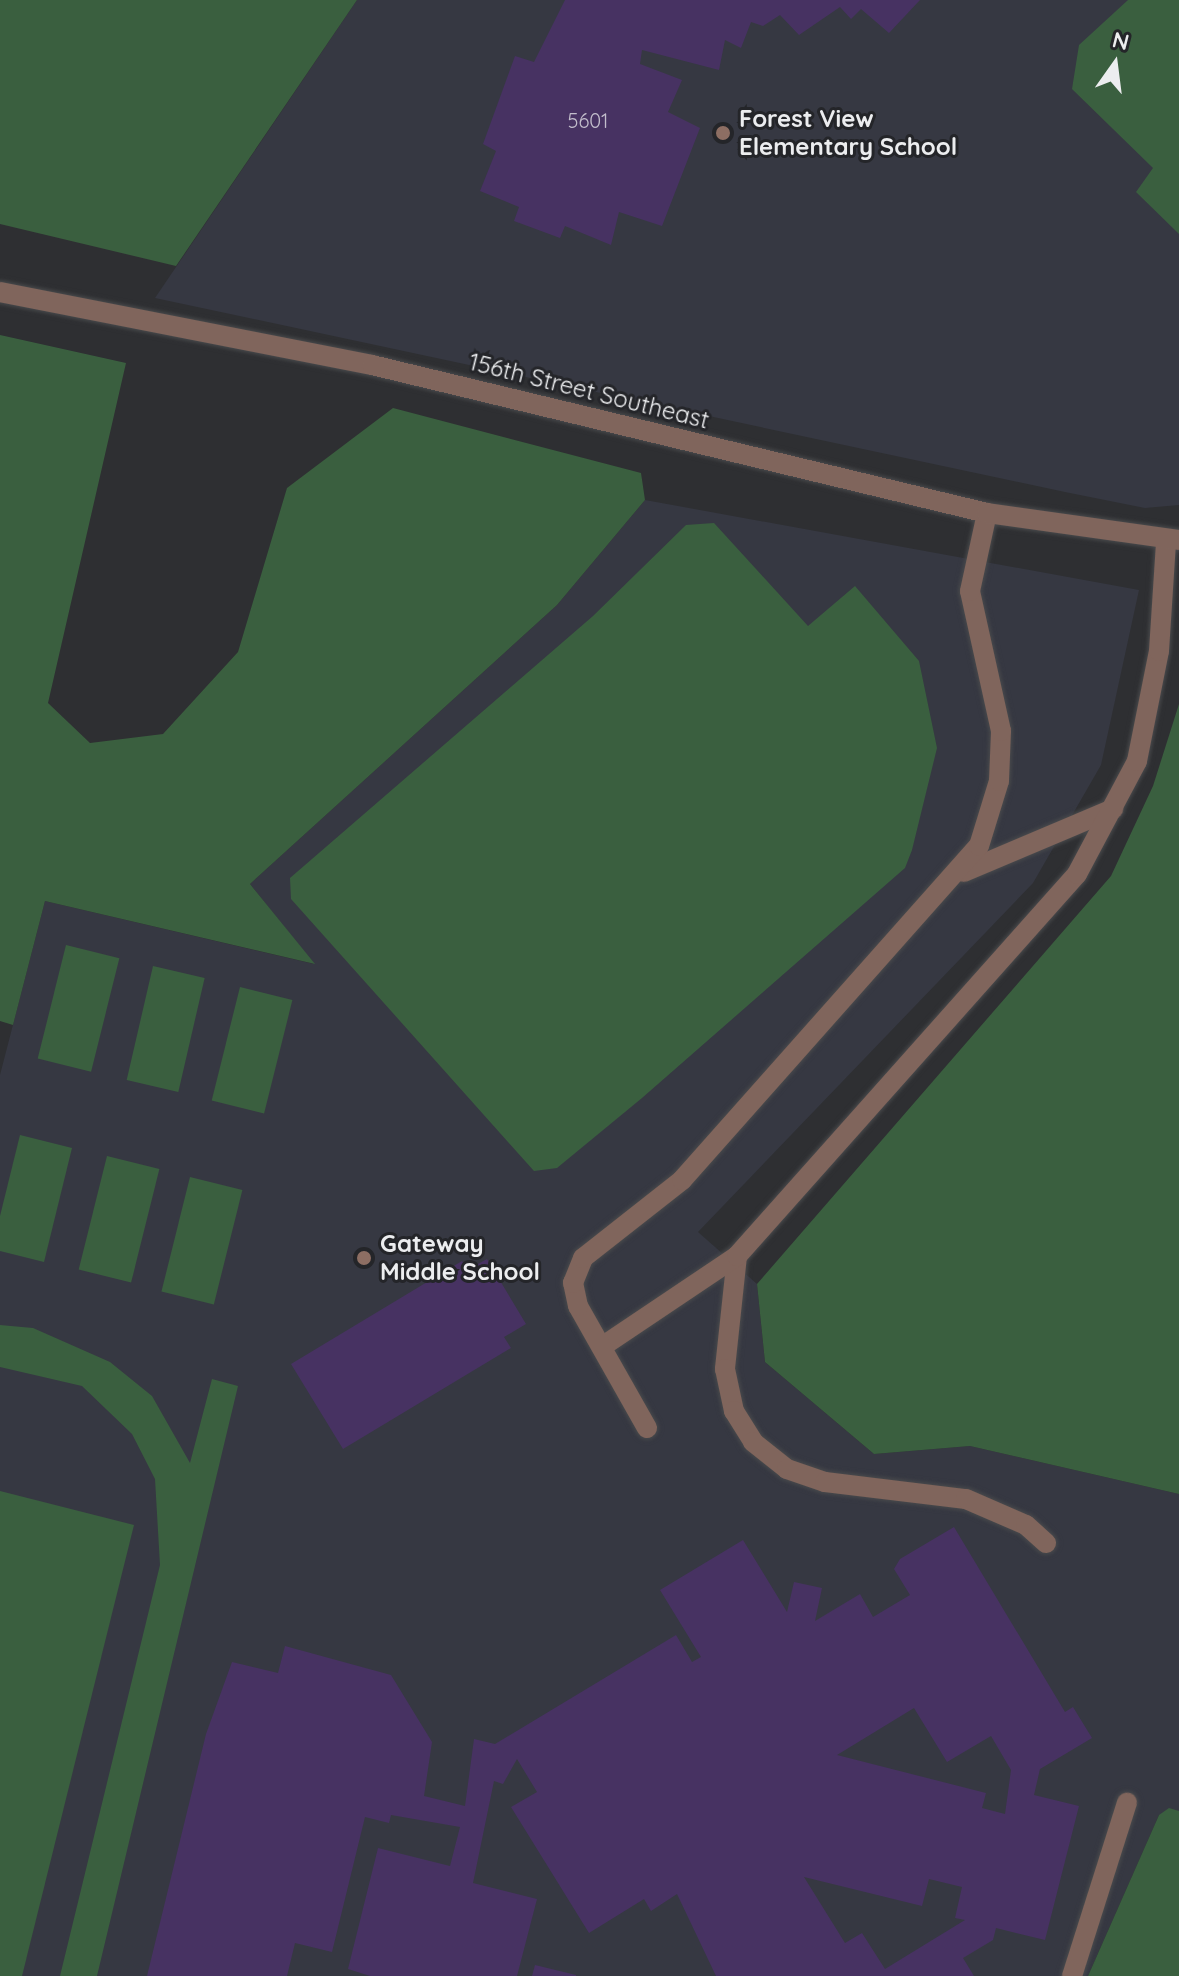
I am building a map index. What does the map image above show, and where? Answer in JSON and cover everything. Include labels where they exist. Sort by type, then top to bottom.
[{"type":"street","name":"156th Street Southeast","points":[[0,292],[372,365],[987,513],[1172,541]]},
{"type":"street","points":[[647,1428],[578,1306],[573,1283],[583,1258],[682,1180],[961,874],[979,846],[999,781],[995,688],[970,591],[987,513]]},
{"type":"street","points":[[603,1346],[737,1256],[1077,874],[1137,761],[1159,651],[1172,541]]},
{"type":"street","points":[[961,874],[1113,809]]},
{"type":"street","points":[[737,1256],[725,1369],[734,1411],[753,1442],[787,1469],[825,1482],[966,1499],[1026,1525],[1046,1543]]},
{"type":"street","points":[[1072,1976],[1127,1803]]},
{"type":"shaded area","name":"Forest View Elementary School","points":[[357,0],[1179,0],[1179,505],[1145,508],[1065,492],[155,298]]},
{"type":"shaded area","name":"Gateway Middle School","points":[[645,500],[1139,590],[1101,765],[1033,883],[698,1232],[757,1284],[765,1362],[874,1454],[970,1446],[1179,1494],[1179,1811],[1159,1815],[1088,1976],[0,1976],[0,1075],[45,901],[314,964],[250,884],[557,605]]},
{"type":"green space","points":[[0,0],[357,0],[176,266],[0,224]]},
{"type":"green space","points":[[1128,0],[1179,0],[1179,234],[1136,192],[1153,168],[1072,89],[1079,45]]},
{"type":"green space","points":[[0,335],[126,363],[48,703],[90,743],[163,734],[238,652],[287,488],[393,408],[641,473],[645,500],[557,605],[250,884],[315,964],[45,901],[13,1025],[0,1021]]},
{"type":"green space","points":[[714,523],[808,626],[855,586],[919,661],[937,748],[912,850],[905,868],[642,1098],[557,1168],[534,1171],[291,899],[290,878],[593,616],[686,525]]},
{"type":"green space","points":[[1179,704],[1179,1494],[970,1446],[874,1454],[765,1362],[757,1284],[1111,876],[1153,786]]},
{"type":"green space","points":[[66,945],[119,958],[91,1072],[38,1059]]},
{"type":"green space","points":[[153,966],[205,978],[178,1092],[127,1080]]},
{"type":"green space","points":[[240,987],[292,1000],[264,1114],[212,1101]]},
{"type":"green space","points":[[20,1135],[72,1148],[44,1262],[0,1251],[0,1216]]},
{"type":"green space","points":[[107,1156],[159,1169],[131,1283],[79,1270]]},
{"type":"green space","points":[[190,1177],[242,1190],[214,1305],[161,1291]]},
{"type":"green space","points":[[0,1325],[33,1328],[110,1362],[152,1396],[190,1463],[212,1379],[238,1386],[97,1976],[60,1976],[160,1565],[155,1479],[132,1434],[82,1386],[0,1367]]},
{"type":"green space","points":[[0,1491],[134,1525],[22,1976],[0,1976]]},
{"type":"green space","points":[[1169,1808],[1179,1811],[1179,1976],[1088,1976],[1159,1815]]},
{"type":"building","points":[[565,0],[920,0],[889,33],[861,9],[851,19],[840,7],[799,35],[780,15],[763,26],[751,22],[741,48],[725,40],[719,70],[642,50],[640,64],[682,80],[668,112],[700,128],[662,226],[619,212],[611,245],[565,226],[560,238],[514,221],[519,207],[480,191],[496,151],[483,144],[515,56],[534,62]]},
{"type":"building","points":[[487,1259],[526,1324],[504,1337],[511,1348],[343,1449],[291,1364],[462,1261],[467,1270]]},
{"type":"building","points":[[954,1527],[1065,1712],[1073,1707],[1092,1738],[1040,1769],[1034,1795],[1079,1806],[1045,1940],[996,1928],[993,1940],[963,1958],[974,1976],[716,1976],[677,1894],[651,1911],[644,1899],[589,1933],[511,1807],[537,1792],[517,1759],[503,1784],[494,1781],[473,1883],[537,1899],[517,1976],[370,1976],[348,1969],[378,1848],[450,1866],[460,1827],[391,1815],[389,1823],[365,1817],[332,1952],[295,1943],[287,1976],[147,1976],[206,1734],[232,1662],[278,1673],[285,1646],[391,1675],[432,1742],[424,1796],[465,1806],[474,1739],[495,1744],[676,1635],[692,1662],[701,1657],[660,1590],[743,1540],[787,1612],[794,1582],[822,1588],[815,1621],[860,1594],[873,1617],[910,1595],[894,1569],[900,1559]],"holes":[[[914,1708],[947,1762],[991,1736],[1011,1770],[1005,1814],[982,1808],[986,1793],[837,1755]],[[804,1877],[922,1906],[929,1879],[962,1887],[955,1918],[965,1920],[885,1969],[862,1933],[845,1943]]]},
{"type":"building","points":[[535,1965],[576,1975],[576,1976],[532,1976]]},
{"type":"place","name":"Forest View Elementary School","points":[[723,133]]},
{"type":"place","name":"Gateway Middle School","points":[[364,1258]]}]
